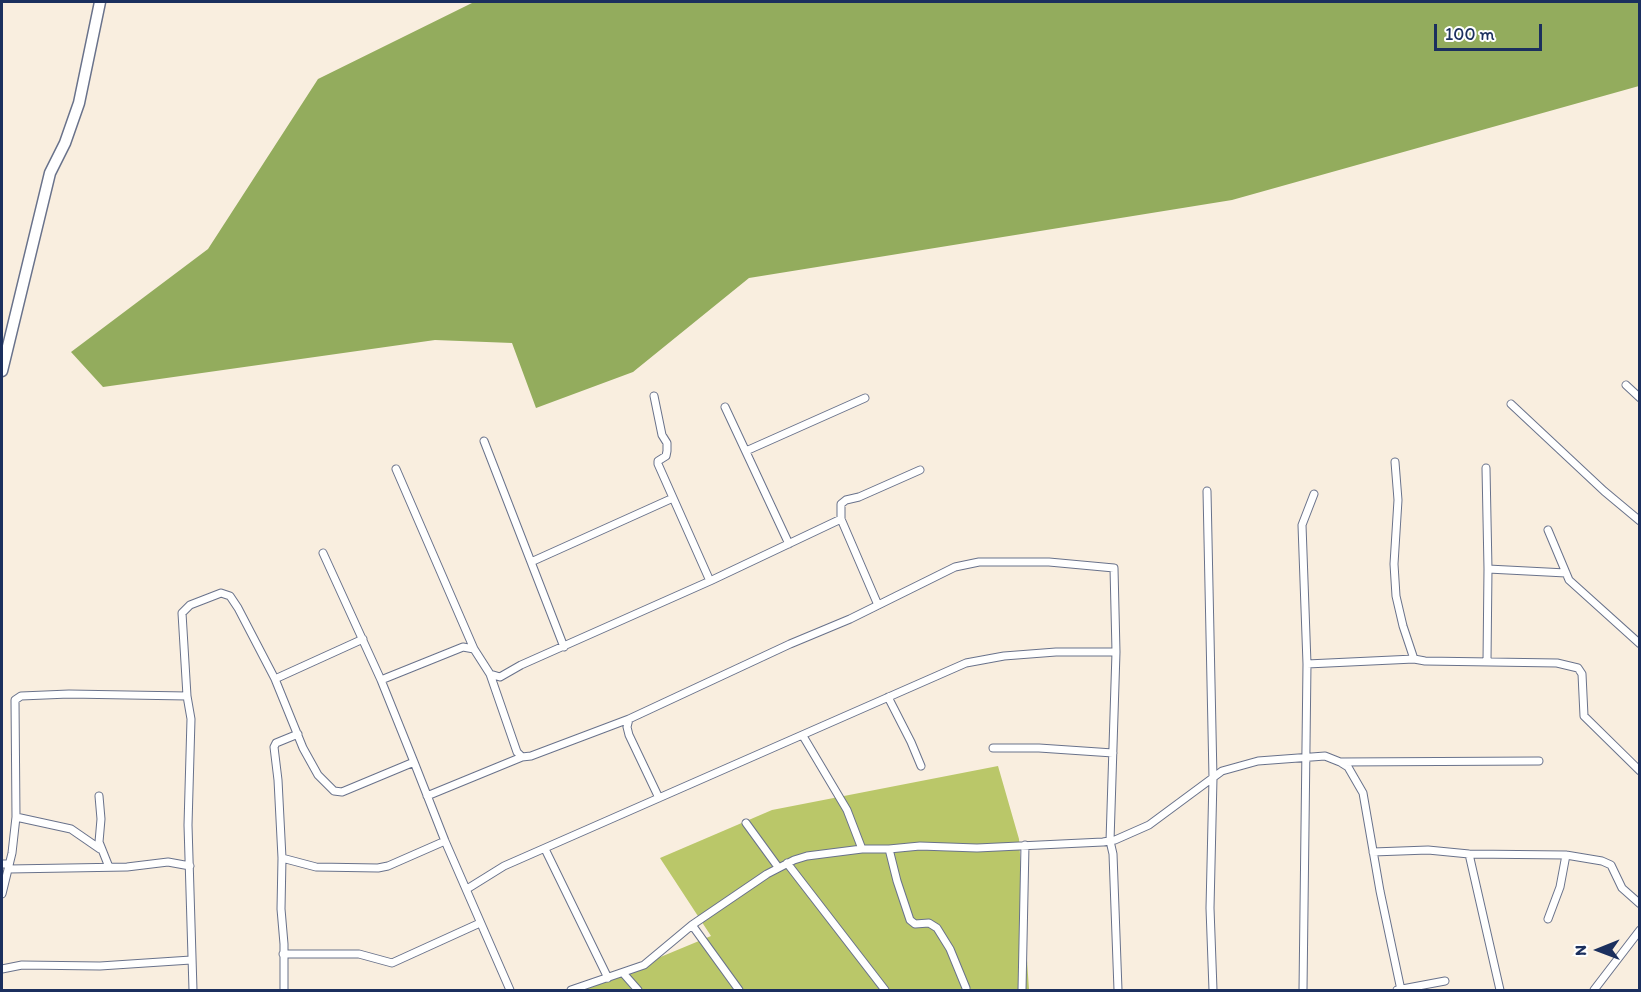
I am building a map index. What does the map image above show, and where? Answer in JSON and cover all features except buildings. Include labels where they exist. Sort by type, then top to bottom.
[{"type":"main road","points":[[2,370],[50,173],[79,103],[100,2]]},
{"type":"street","points":[[1626,386],[1640,398]]},
{"type":"street","points":[[654,396],[662,435],[667,443],[666,456],[658,461],[658,464],[710,582]]},
{"type":"street","points":[[746,451],[865,398]]},
{"type":"street","points":[[1511,404],[1640,521]]},
{"type":"street","points":[[725,406],[789,544]]},
{"type":"street","points":[[484,441],[564,647]]},
{"type":"street","points":[[1395,462],[1398,500],[1394,564],[1396,596],[1414,659]]},
{"type":"street","points":[[1486,468],[1488,569],[1486,661]]},
{"type":"street","points":[[396,469],[474,649],[490,674],[517,752],[522,757]]},
{"type":"street","points":[[878,605],[842,519],[841,504],[920,470]]},
{"type":"street","points":[[1207,491],[1213,778],[1210,908],[1213,990]]},
{"type":"street","points":[[1303,990],[1307,664],[1302,525],[1314,494]]},
{"type":"street","points":[[531,562],[673,498]]},
{"type":"street","points":[[490,674],[500,677],[520,665],[710,582],[842,519]]},
{"type":"street","points":[[1548,530],[1569,580],[1640,644]]},
{"type":"street","points":[[322,553],[381,680],[445,841],[510,990]]},
{"type":"street","points":[[427,796],[522,757],[531,756],[629,719],[878,605],[955,567],[979,562],[1049,562],[1111,567],[1116,572],[1116,652],[1110,841],[1113,854],[1118,990]]},
{"type":"street","points":[[1488,569],[1566,573]]},
{"type":"street","points":[[193,990],[188,825],[191,719],[187,696],[182,613],[190,605],[221,593],[230,596],[275,679],[318,775],[338,793],[414,762]]},
{"type":"street","points":[[275,679],[363,639]]},
{"type":"street","points":[[381,680],[463,647],[474,649]]},
{"type":"street","points":[[467,889],[504,866],[966,663],[1004,656],[1056,652],[1116,652]]},
{"type":"street","points":[[1307,664],[1414,659],[1569,665],[1581,670],[1584,716],[1640,771]]},
{"type":"street","points":[[2,894],[9,869],[16,817],[15,699],[21,696],[69,694],[187,696]]},
{"type":"street","points":[[888,697],[921,766]]},
{"type":"street","points":[[629,719],[627,727],[629,735],[659,798]]},
{"type":"street","points":[[284,990],[282,858],[274,747],[276,743],[298,734]]},
{"type":"street","points":[[803,735],[847,810],[862,849]]},
{"type":"street","points":[[993,748],[1039,748],[1113,753]]},
{"type":"street","points":[[571,990],[644,965],[692,926],[778,867],[807,856],[862,849],[920,846],[977,848],[1110,841],[1149,825],[1213,778],[1237,765],[1258,761],[1325,756],[1340,762],[1353,774],[1363,793],[1400,990],[1444,981]]},
{"type":"street","points":[[1340,762],[1539,761]]},
{"type":"street","points":[[99,796],[101,819],[99,842],[109,867]]},
{"type":"street","points":[[16,817],[70,829],[100,849]]},
{"type":"street","points":[[746,823],[778,867]]},
{"type":"street","points":[[282,858],[316,867],[378,868],[388,866],[445,841]]},
{"type":"street","points":[[1022,990],[1025,845]]},
{"type":"street","points":[[545,849],[608,978]]},
{"type":"street","points":[[889,849],[910,920],[915,924],[929,922],[937,928],[950,949],[966,988]]},
{"type":"street","points":[[1373,852],[1428,850],[1469,854],[1566,855],[1602,861],[1611,865],[1622,888],[1640,904]]},
{"type":"street","points":[[1469,854],[1500,990]]},
{"type":"street","points":[[1548,919],[1560,887],[1566,855]]},
{"type":"street","points":[[9,869],[109,867],[168,862],[190,866]]},
{"type":"street","points":[[787,863],[885,990]]},
{"type":"street","points":[[2,864],[7,864],[9,869]]},
{"type":"street","points":[[283,954],[354,954],[394,963],[480,923]]},
{"type":"street","points":[[692,926],[739,990]]},
{"type":"street","points":[[1594,990],[1640,930]]},
{"type":"street","points":[[2,969],[22,965],[100,966],[191,960]]},
{"type":"street","points":[[623,973],[638,990]]},
{"type":"green space","points":[[474,2],[1639,2],[1639,86],[1232,200],[749,278],[633,372],[536,408],[512,343],[435,340],[103,387],[71,352],[208,249],[318,79]]},
{"type":"green space","points":[[998,766],[1019,839],[1029,990],[581,990],[711,936],[660,858],[772,810]]}]
